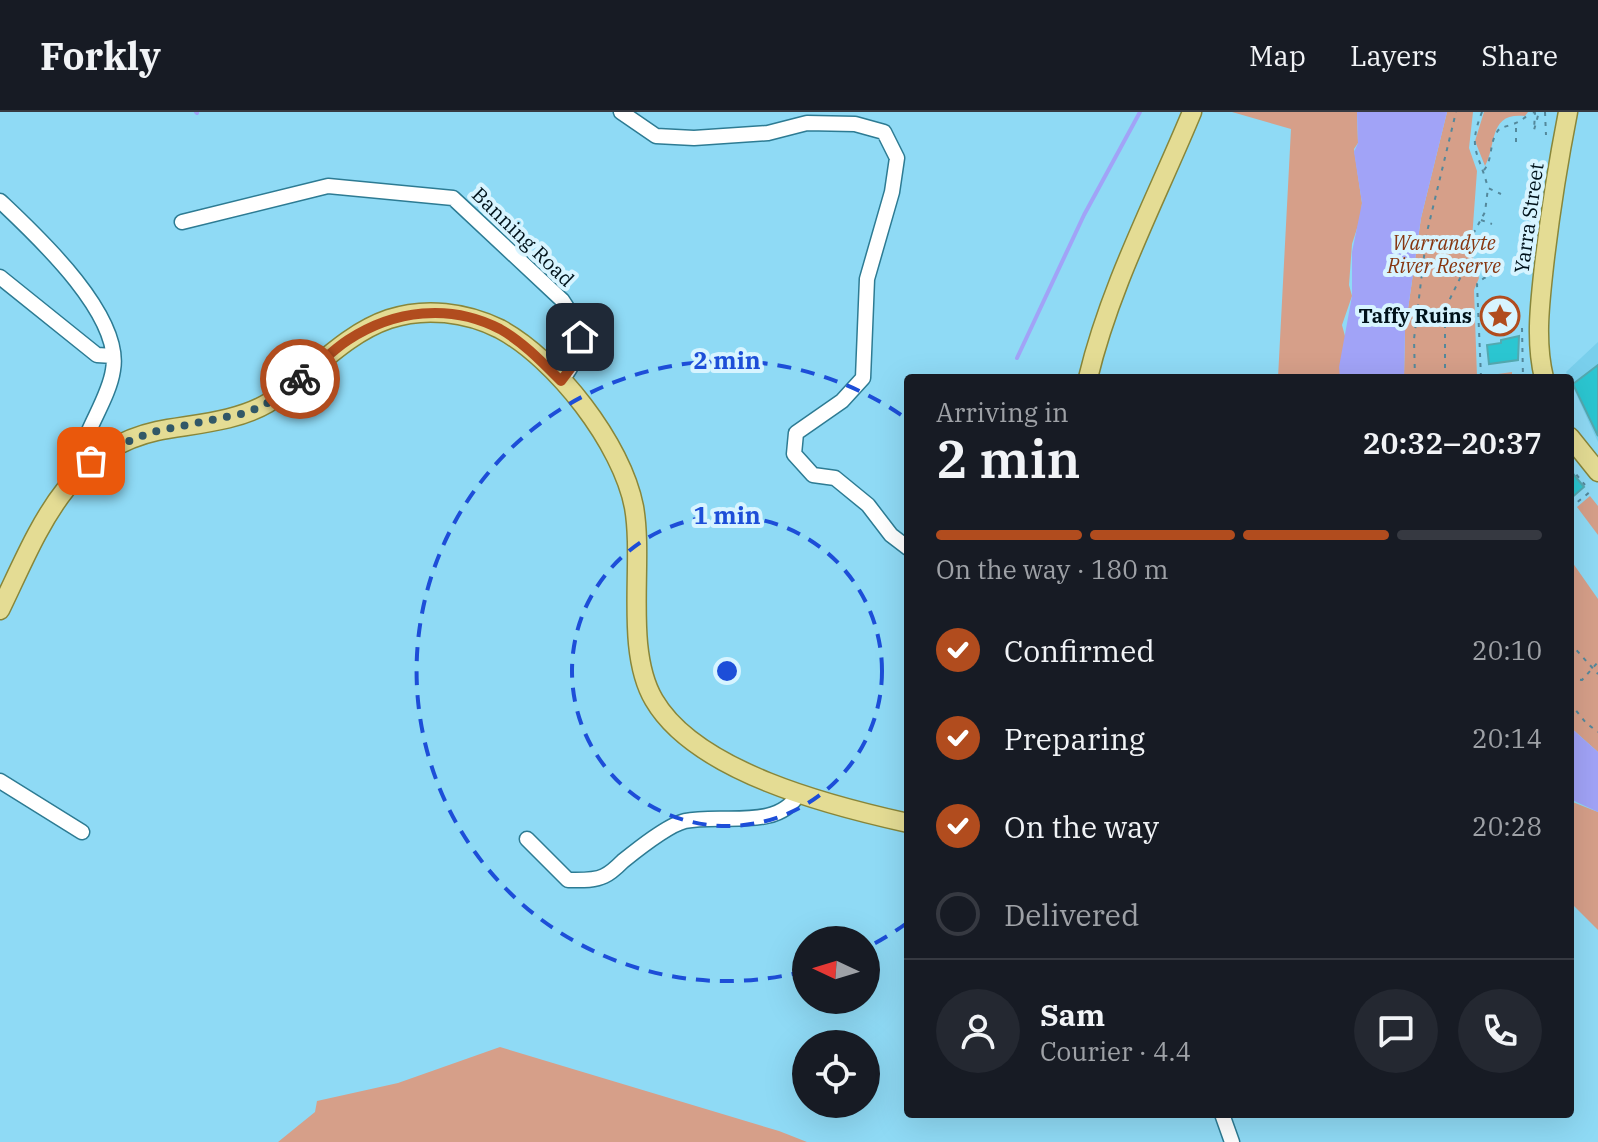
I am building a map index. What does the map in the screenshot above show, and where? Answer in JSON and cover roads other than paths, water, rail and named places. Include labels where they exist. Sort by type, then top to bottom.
[{"type":"main road","points":[[1089,374],[1107,313],[1192,112]]},
{"type":"main road","name":"Yarra Street","points":[[1544,374],[1540,344],[1541,294],[1551,202],[1568,112]]},
{"type":"main road","points":[[0,610],[41,526],[61,494],[91,461],[152,432],[225,418],[266,404],[347,341],[388,319],[422,312],[461,314],[500,329],[531,352],[599,424],[618,462],[634,507],[642,671],[654,700],[679,732],[718,759],[798,794],[904,822]]},
{"type":"main road","points":[[1574,444],[1592,478]]},
{"type":"street","points":[[621,112],[656,136],[694,138],[768,133],[807,123],[855,124],[884,132],[897,158],[892,192],[867,279],[863,378],[842,401],[796,433],[794,454],[813,475],[835,478],[868,505],[891,535],[904,545]]},
{"type":"street","name":"Banning Road","points":[[182,222],[328,186],[453,198],[562,300],[574,318],[580,337],[578,354],[561,381]]},
{"type":"street","points":[[0,201],[50,247],[87,294],[102,323],[113,356],[113,370],[88,433],[91,461]]},
{"type":"street","points":[[0,277],[97,355],[113,356]]},
{"type":"street","points":[[0,781],[82,832]]},
{"type":"street","points":[[527,839],[568,880],[588,880],[605,876],[682,821],[720,817],[749,819],[778,814],[788,809],[798,794]]},
{"type":"street","points":[[1223,1118],[1232,1142]]},
{"type":"waterway","points":[[1017,358],[1084,215],[1140,112]]},
{"type":"place","name":"Taffy Ruins","points":[[1500,316]]},
{"type":"park label","name":"Warrandyte River Reserve","points":[[1444,254]]}]
